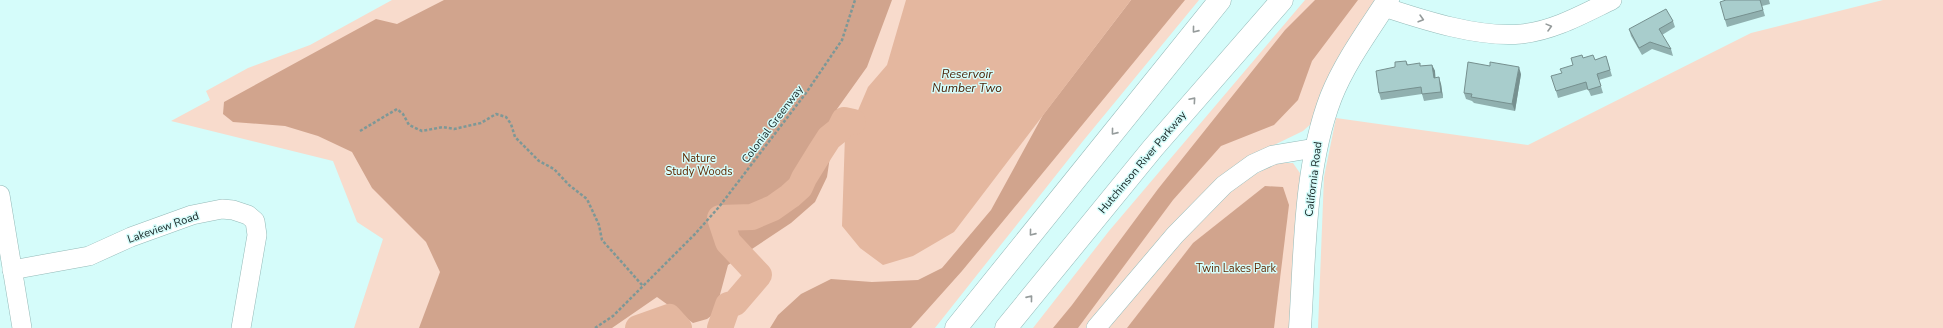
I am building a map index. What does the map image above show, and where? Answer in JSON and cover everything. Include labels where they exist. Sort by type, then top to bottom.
[{"type":"main road","points":[[956,328],[1220,0]]},
{"type":"main road","name":"Hutchinson River Parkway","points":[[1006,328],[1181,115],[1282,0]]},
{"type":"main road","name":"California Road","points":[[1300,328],[1311,180],[1322,120],[1339,79],[1386,3]]},
{"type":"street","points":[[1386,3],[1420,19],[1458,28],[1501,34],[1521,34],[1560,24],[1612,0]]},
{"type":"street","points":[[1096,328],[1175,235],[1224,185],[1253,164],[1273,155],[1316,148]]},
{"type":"street","points":[[0,195],[22,328]]},
{"type":"street","name":"Lakeview Road","points":[[12,270],[89,256],[131,237],[192,215],[222,209],[233,210],[248,215],[255,221],[257,235],[241,328]]},
{"type":"path","name":"Colonial Greenway","points":[[595,328],[613,316],[695,234],[719,207],[806,93],[842,40],[855,0]]},
{"type":"path","points":[[360,132],[397,109],[403,114],[409,124],[422,131],[443,127],[454,129],[481,123],[496,114],[506,117],[511,124],[515,137],[539,160],[554,169],[569,185],[587,199],[599,225],[602,240],[643,286]]},
{"type":"green space","name":"Nature Study Woods","points":[[392,0],[1199,0],[1083,141],[935,328],[354,328],[383,239],[357,222],[333,161],[171,121],[210,100],[206,91],[248,68],[310,45]]},
{"type":"green space","name":"Nature Study Woods","points":[[444,0],[892,0],[867,67],[837,109],[827,177],[815,202],[791,223],[728,265],[715,313],[707,319],[693,323],[657,297],[612,328],[419,328],[440,272],[426,242],[372,188],[352,152],[318,136],[285,126],[233,122],[223,114],[224,102],[376,19],[397,24]]},
{"type":"green space","points":[[1131,0],[1185,0],[962,271],[911,328],[770,328],[778,315],[801,294],[831,279],[872,282],[918,280],[942,268],[991,210],[1043,115]]},
{"type":"green space","points":[[1305,0],[1379,0],[1312,123],[1303,131],[1241,161],[1213,184],[1090,328],[1033,328],[1109,231]]},
{"type":"green space","points":[[1315,0],[1358,0],[1312,61],[1298,100],[1274,125],[1221,146],[1173,200],[1078,328],[1053,328],[1072,305],[1158,189],[1285,30]]},
{"type":"green space","points":[[1883,0],[1943,0],[1943,328],[1318,328],[1324,177],[1336,118],[1528,145],[1751,33]]},
{"type":"green space","name":"Twin Lakes Park","points":[[1277,163],[1293,163],[1302,176],[1291,328],[1103,328],[1209,211],[1244,180]]},
{"type":"green space","name":"Twin Lakes Park","points":[[1265,186],[1283,187],[1289,205],[1274,328],[1127,328],[1193,243]]},
{"type":"water","name":"Reservoir Number Two","points":[[906,0],[1131,0],[954,232],[913,256],[883,265],[860,248],[842,226],[845,135],[853,122],[868,87],[887,65]]},
{"type":"building","points":[[1726,0],[1760,0],[1763,10],[1725,20],[1720,2]]},
{"type":"building","points":[[1666,9],[1673,21],[1659,29],[1671,49],[1650,42],[1639,48],[1629,29]]},
{"type":"building","points":[[1582,55],[1583,58],[1593,55],[1595,60],[1606,56],[1610,70],[1597,74],[1601,86],[1588,90],[1586,82],[1556,91],[1551,76],[1562,73],[1560,69],[1573,65],[1571,58]]},
{"type":"building","points":[[1406,61],[1407,65],[1420,63],[1420,66],[1432,65],[1434,78],[1439,77],[1441,92],[1422,94],[1421,87],[1379,93],[1376,71],[1395,67],[1395,62]]},
{"type":"building","points":[[1468,62],[1490,66],[1490,62],[1519,67],[1512,104],[1471,97],[1472,94],[1464,93]]},
{"type":"waterway","points":[[720,328],[728,305],[735,303],[759,275],[728,242],[720,218],[752,217],[773,208],[790,196],[800,187],[829,138],[839,130],[844,120],[853,122]]},
{"type":"waterway","points":[[638,328],[669,317],[679,328]]}]
